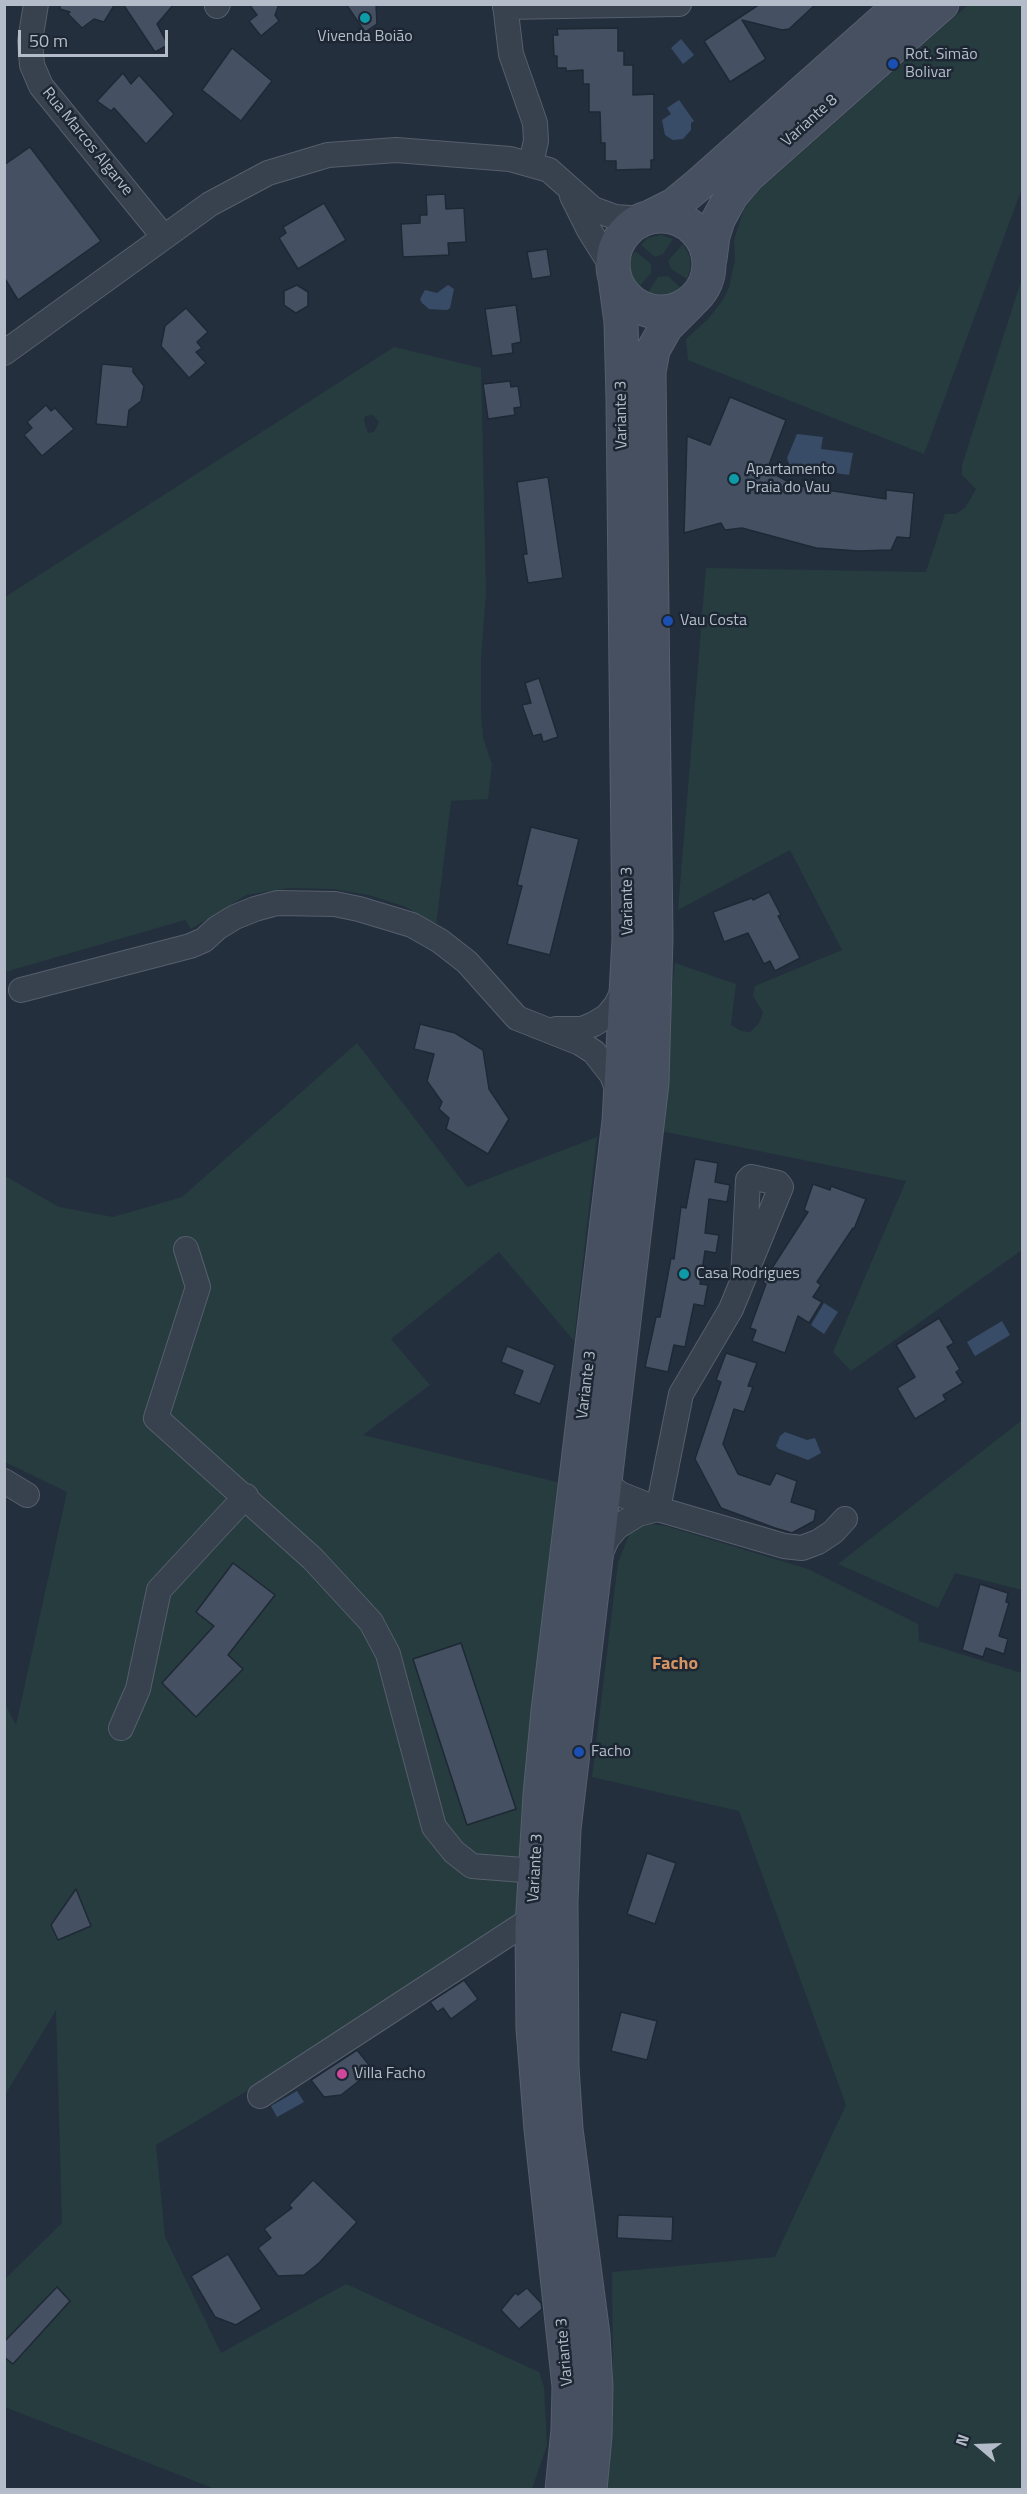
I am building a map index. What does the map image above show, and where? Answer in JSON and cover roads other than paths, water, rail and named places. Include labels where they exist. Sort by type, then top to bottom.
[{"type":"main road","name":"Variante 8","points":[[647,218],[674,206],[902,4]]},
{"type":"main road","name":"Variante 8","points":[[710,259],[718,220],[731,196],[748,177],[942,4]]},
{"type":"main road","points":[[672,216],[691,225],[704,240],[710,259],[707,280],[697,297],[689,304],[671,312],[651,311],[632,303],[625,296],[614,273],[613,258],[620,239],[634,224],[647,218],[672,216]]},
{"type":"main road","name":"Variante 3","points":[[562,2490],[569,2385],[540,2129],[534,2028],[533,1918],[548,1711],[620,1098],[626,985],[628,939],[623,399],[621,322],[614,273]]},
{"type":"main road","name":"Variante 3","points":[[590,2490],[595,2436],[596,2387],[593,2335],[566,2129],[562,2067],[561,1902],[569,1776],[652,1083],[656,926],[649,372],[653,350],[666,327],[689,304]]},
{"type":"street","name":"Rua Marcos Algarve","points":[[36,4],[30,41],[32,65],[41,86],[163,236]]},
{"type":"street","points":[[531,163],[537,141],[535,123],[511,54],[505,6],[679,4]]},
{"type":"street","points":[[4,353],[210,204],[268,172],[328,155],[396,150],[462,153],[531,163],[549,170],[593,209],[615,217],[647,218]]},
{"type":"street","points":[[566,183],[589,230],[614,273]]},
{"type":"street","points":[[21,990],[190,946],[204,940],[217,928],[236,917],[255,909],[277,903],[335,904],[412,925],[440,941],[474,968],[517,1018],[580,1043],[594,1052],[612,1075],[620,1098]]},
{"type":"street","points":[[533,1026],[563,1030],[582,1029],[594,1024],[607,1016],[616,1005],[626,985]]},
{"type":"street","points":[[186,1249],[198,1287],[156,1418],[246,1496],[313,1559],[347,1593],[371,1622],[388,1654],[434,1827],[454,1852],[472,1866],[536,1871]]},
{"type":"street","points":[[658,1509],[681,1394],[731,1309],[743,1278]]},
{"type":"street","points":[[606,1470],[611,1487],[620,1494],[658,1509],[784,1546],[802,1548],[825,1537],[845,1519]]},
{"type":"street","points":[[4,1480],[27,1495]]},
{"type":"street","points":[[121,1728],[138,1689],[159,1590],[246,1496]]},
{"type":"street","points":[[594,1569],[607,1539],[616,1527],[638,1514],[658,1509]]},
{"type":"street","points":[[260,2096],[533,1918]]},
{"type":"water","points":[[681,39],[694,55],[683,64],[671,48]]},
{"type":"water","points":[[679,100],[694,121],[691,123],[691,130],[683,139],[673,140],[665,135],[662,120],[671,114],[667,108]]},
{"type":"water","points":[[448,285],[454,289],[450,308],[447,310],[429,309],[422,303],[420,299],[425,290],[437,293]]},
{"type":"water","points":[[797,434],[823,437],[821,449],[853,453],[849,475],[790,466],[787,458]]},
{"type":"water","points":[[824,1303],[838,1312],[824,1334],[811,1325]]},
{"type":"water","points":[[1002,1321],[1010,1335],[975,1356],[967,1342]]},
{"type":"water","points":[[785,1432],[807,1440],[815,1438],[821,1453],[808,1460],[779,1449],[776,1446],[780,1436]]},
{"type":"water","points":[[297,2091],[304,2102],[277,2117],[271,2106]]},
{"type":"place","name":"Vivenda Boião","points":[[365,18]]},
{"type":"place","name":"Rot. Simão Bolivar","points":[[893,64]]},
{"type":"place","name":"Apartamento Praia do Vau","points":[[734,479]]},
{"type":"place","name":"Vau Costa","points":[[668,621]]},
{"type":"place","name":"Casa Rodrigues","points":[[684,1274]]},
{"type":"place","name":"Facho","points":[[579,1752]]},
{"type":"place","name":"Villa Facho","points":[[342,2074]]},
{"type":"district","name":"Facho","points":[[675,1665]]}]
